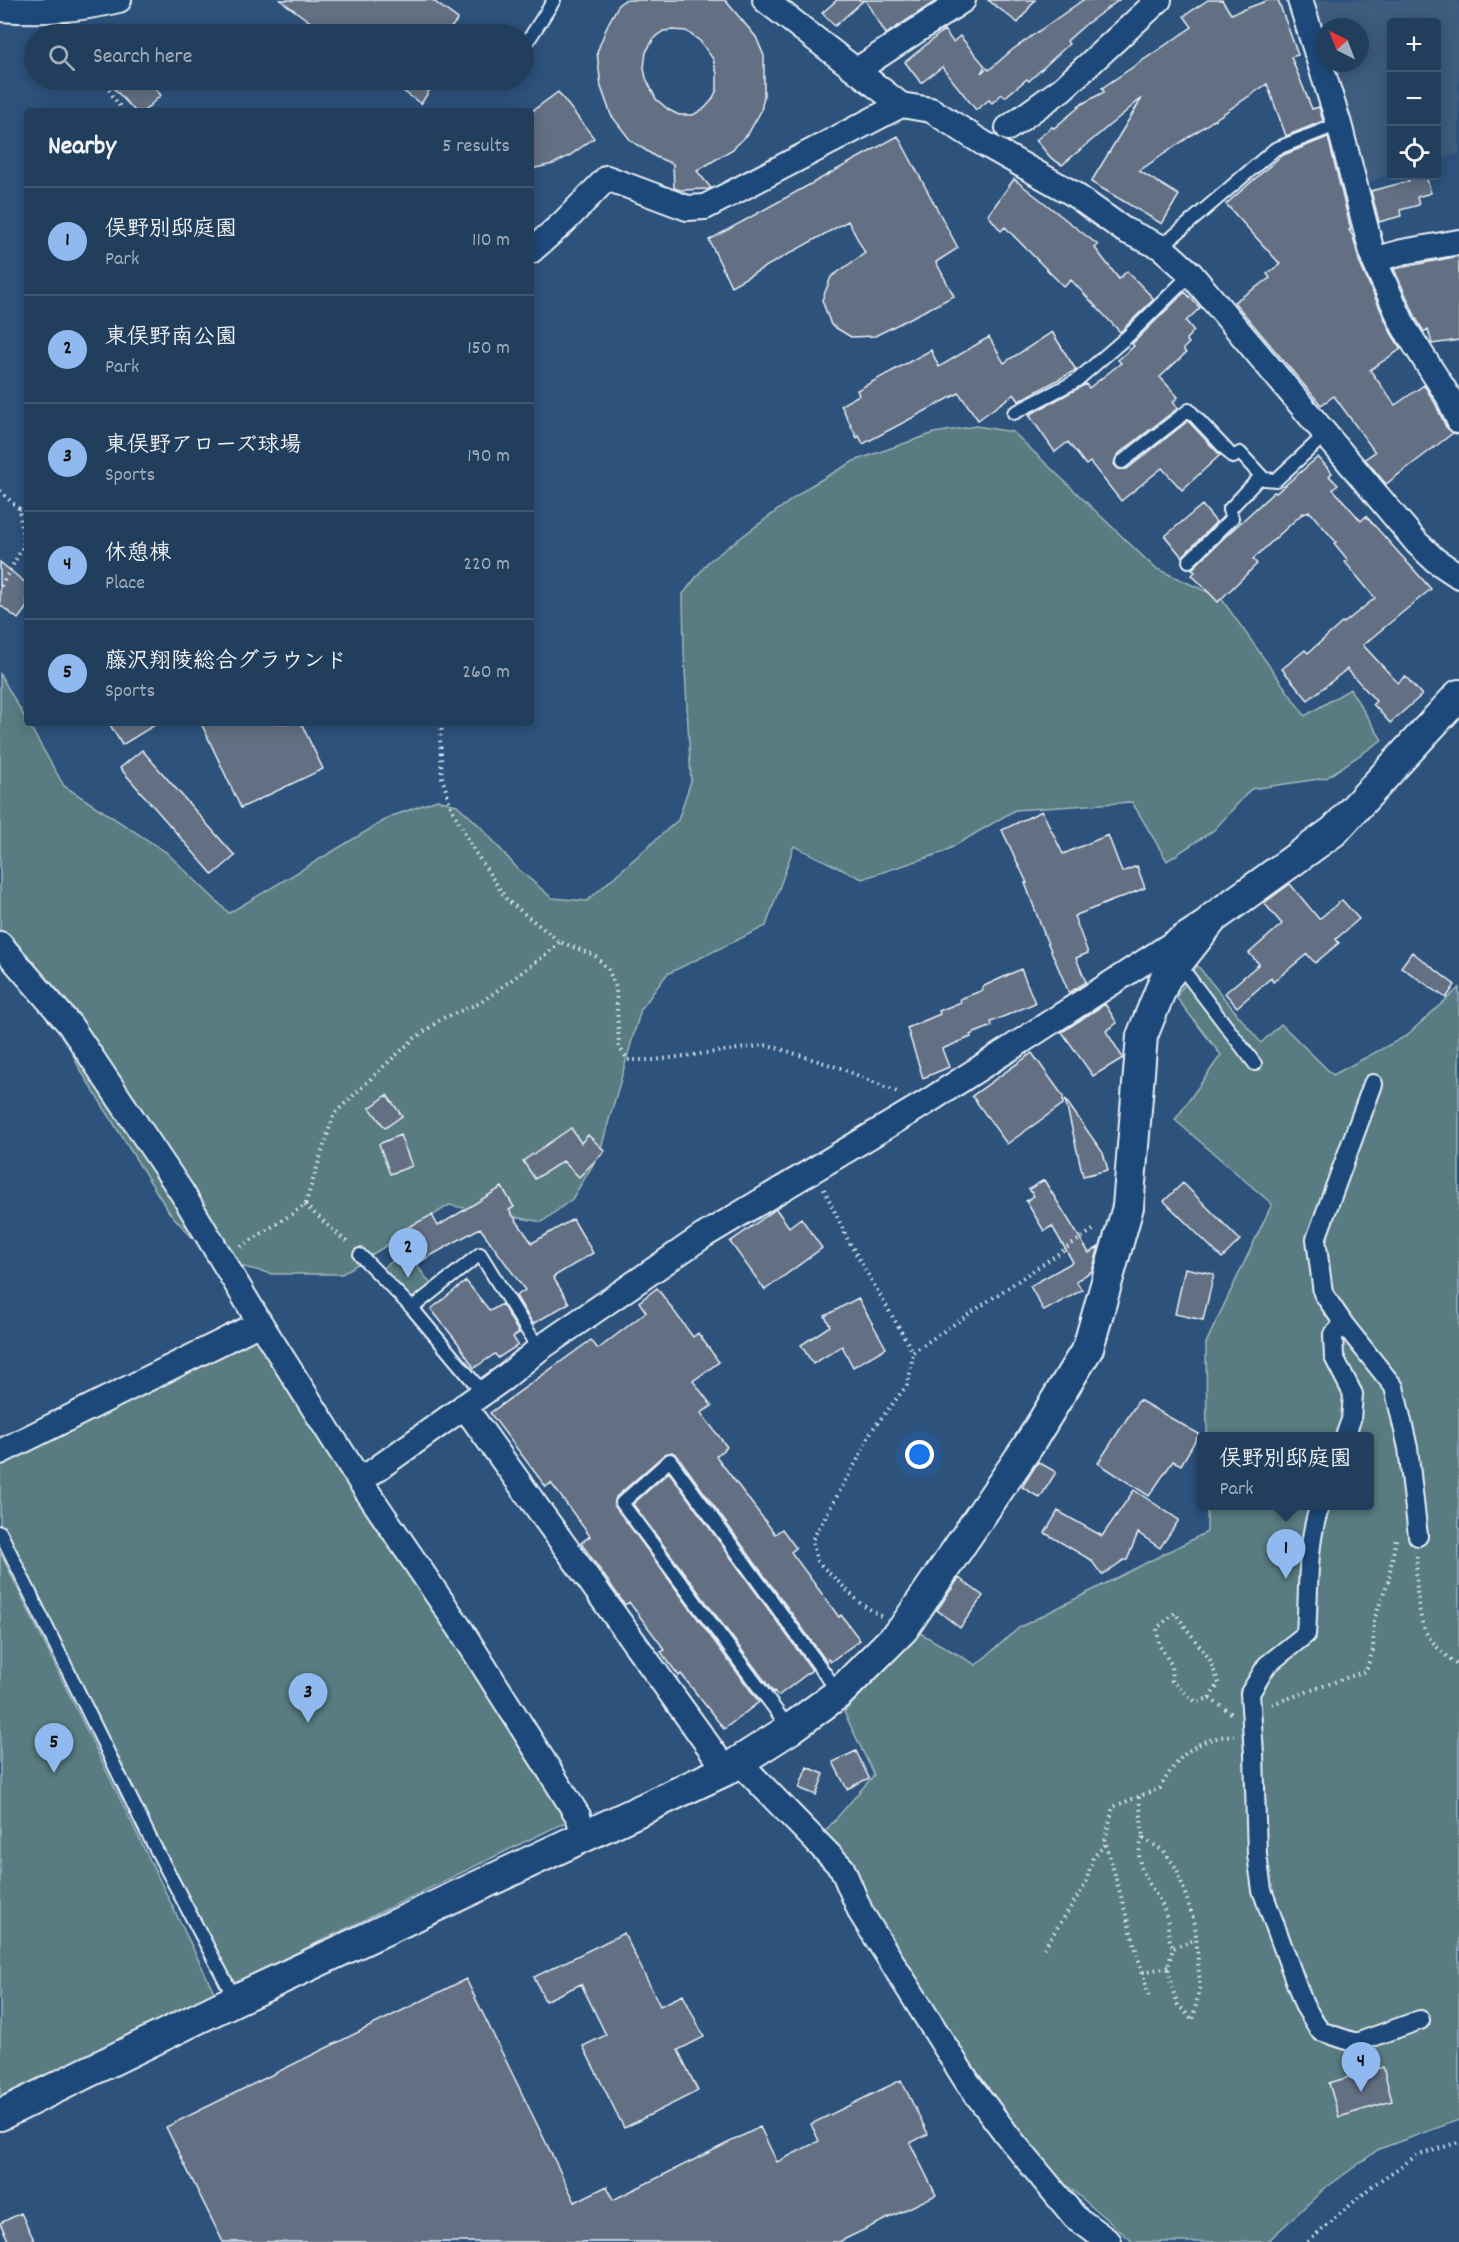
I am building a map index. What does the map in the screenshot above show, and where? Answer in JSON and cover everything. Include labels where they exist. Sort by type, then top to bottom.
[{"type":"street","points":[[0,9],[24,5],[83,8],[119,0]]},
{"type":"street","points":[[765,0],[901,105],[932,110],[983,143],[1072,193],[1124,230],[1161,248],[1191,274],[1417,543],[1435,560],[1459,576]]},
{"type":"street","points":[[857,70],[963,0]]},
{"type":"street","points":[[1008,128],[1062,89],[1159,0]]},
{"type":"street","points":[[1300,0],[1339,124],[1374,260],[1404,327],[1448,396],[1459,421]]},
{"type":"street","points":[[534,248],[564,222],[607,178],[687,208],[705,207],[901,105]]},
{"type":"street","points":[[1374,260],[1402,252],[1459,242]]},
{"type":"street","points":[[360,1481],[504,1378],[539,1349],[703,1236],[927,1102],[1212,918],[1334,831],[1459,694]]},
{"type":"street","points":[[0,2115],[235,2000],[733,1766],[790,1729],[839,1693],[903,1629],[1028,1446],[1088,1348],[1128,1207],[1142,1036],[1164,979],[1212,918]]},
{"type":"street","points":[[0,944],[70,1025],[181,1191],[260,1323],[360,1481],[461,1630],[578,1816],[584,1835]]},
{"type":"street","points":[[1373,1084],[1316,1239],[1323,1293],[1344,1324],[1394,1387],[1408,1449],[1418,1536]]},
{"type":"street","points":[[0,1452],[260,1323]]},
{"type":"street","points":[[1344,1324],[1333,1335],[1334,1357],[1353,1394],[1351,1420],[1347,1432]]},
{"type":"street","points":[[473,1399],[733,1766],[842,1868],[861,1913],[968,2083],[1011,2140],[1075,2217],[1108,2242]]},
{"type":"street","points":[[1319,1510],[1311,1559],[1306,1634],[1267,1665],[1250,1693],[1257,1855],[1262,1890],[1304,2005],[1320,2031],[1356,2043],[1420,2020]]},
{"type":"lane","points":[[534,31],[554,0]]},
{"type":"lane","points":[[1161,248],[1275,149],[1339,124]]},
{"type":"lane","points":[[1014,413],[1076,381],[1128,336],[1191,274]]},
{"type":"lane","points":[[1122,462],[1189,410],[1233,457],[1240,453],[1264,479],[1276,480],[1326,434]]},
{"type":"lane","points":[[1190,561],[1232,518],[1229,510],[1261,476]]},
{"type":"lane","points":[[1177,962],[1255,1064]]},
{"type":"lane","points":[[412,1308],[480,1254],[539,1349]]},
{"type":"lane","points":[[360,1255],[412,1308],[473,1399]]},
{"type":"lane","points":[[790,1729],[622,1503],[670,1460],[839,1693]]},
{"type":"lane","points":[[0,1532],[149,1836],[235,2000]]},
{"type":"path","points":[[109,90],[121,108]]},
{"type":"path","points":[[0,491],[19,509],[24,546],[0,588]]},
{"type":"path","points":[[19,509],[24,508]]},
{"type":"path","points":[[442,726],[440,737],[442,777],[451,807],[475,852],[507,900],[560,942],[594,955],[608,969],[616,988],[619,1047],[628,1060],[655,1060],[768,1045],[840,1068],[927,1102]]},
{"type":"path","points":[[222,1259],[304,1205],[334,1114],[415,1038],[443,1018],[480,1003],[517,978],[560,942]]},
{"type":"path","points":[[814,1170],[848,1240],[913,1352],[908,1384],[872,1430],[812,1539],[817,1561],[861,1604],[903,1629]]},
{"type":"path","points":[[304,1205],[360,1255]]},
{"type":"path","points":[[913,1352],[1128,1207]]},
{"type":"path","points":[[1149,1996],[1105,1840],[1113,1807],[1160,1788],[1173,1765],[1187,1750],[1366,1671],[1373,1650],[1374,1620],[1388,1581],[1398,1533],[1414,1506]]},
{"type":"path","points":[[1418,1536],[1415,1579],[1424,1629],[1448,1660],[1459,1666]]},
{"type":"path","points":[[1175,1613],[1210,1660],[1219,1684],[1209,1698],[1196,1702],[1172,1681],[1171,1664],[1159,1645],[1156,1628],[1175,1613]]},
{"type":"path","points":[[1209,1698],[1218,1706],[1252,1723]]},
{"type":"path","points":[[1139,1797],[1143,1838],[1139,1849],[1142,1871],[1166,1913],[1168,1941],[1173,1948]]},
{"type":"path","points":[[1143,1838],[1164,1851],[1177,1869],[1195,1924],[1200,1985],[1193,2020],[1178,2005],[1168,1967],[1173,1948]]},
{"type":"path","points":[[1044,1948],[1085,1885],[1093,1857],[1106,1844]]},
{"type":"path","points":[[1173,1948],[1196,1939]]},
{"type":"path","points":[[1143,1972],[1168,1967]]},
{"type":"path","points":[[1308,2242],[1372,2186],[1416,2156],[1459,2142]]},
{"type":"shaded area","points":[[1459,0],[1459,154],[1441,157],[1441,18],[1387,18],[1387,176],[1362,185],[1332,72],[1369,72],[1369,18],[1316,18],[1310,1]]},
{"type":"green space","points":[[976,426],[1013,432],[1155,568],[1221,598],[1305,716],[1350,689],[1382,740],[1326,778],[1251,789],[1214,830],[1167,861],[1132,802],[1015,810],[944,852],[862,879],[794,846],[766,926],[667,974],[641,1009],[599,1155],[572,1199],[542,1222],[449,1205],[342,1274],[272,1274],[212,1259],[169,1212],[79,1068],[37,973],[0,932],[0,674],[24,716],[24,726],[30,726],[64,786],[166,852],[229,913],[392,816],[437,800],[457,805],[480,826],[517,868],[552,898],[587,901],[678,820],[691,781],[683,594],[708,562],[810,486],[854,461],[934,433]]},
{"type":"green space","points":[[1197,965],[1261,1043],[1281,1024],[1333,1075],[1406,1036],[1459,988],[1459,2120],[1379,2149],[1323,2190],[1267,2242],[1133,2242],[1042,2164],[941,2020],[821,1836],[874,1775],[844,1712],[920,1633],[976,1665],[1020,1627],[1207,1532],[1207,1510],[1374,1510],[1374,1432],[1207,1432],[1206,1343],[1272,1204],[1175,1120],[1221,1055],[1176,997]]},
{"type":"green space","points":[[406,1251],[433,1287],[412,1303],[383,1268]]},
{"type":"green space","points":[[260,1323],[578,1816],[228,1986],[0,1531],[0,1452]]},
{"type":"green space","points":[[0,1552],[215,1994],[0,2097]]},
{"type":"building","points":[[280,0],[432,0],[458,19],[454,24],[313,24]]},
{"type":"building","points":[[625,0],[725,0],[756,37],[764,56],[764,96],[761,111],[748,134],[733,149],[697,171],[711,188],[709,189],[680,190],[674,188],[673,164],[656,157],[631,141],[611,115],[601,87],[597,52],[619,4]],"holes":[[[663,31],[686,31],[700,41],[713,59],[717,74],[717,89],[712,100],[705,108],[693,115],[679,115],[656,99],[644,68],[646,52],[653,40]]]},
{"type":"building","points":[[837,0],[864,0],[835,26],[822,13]]},
{"type":"building","points":[[865,0],[937,0],[886,34]]},
{"type":"building","points":[[988,0],[1035,0],[1018,23]]},
{"type":"building","points":[[1083,0],[1119,0],[1067,41],[1069,44],[1029,81],[1027,79],[1005,97],[1002,94],[992,103],[989,100],[976,110],[942,67],[921,83],[905,62],[944,30],[953,42],[960,36],[985,66],[981,73],[987,68],[989,70],[1012,50]]},
{"type":"building","points":[[1208,0],[1222,0],[1231,14],[1269,0],[1278,0],[1298,55],[1291,57],[1312,109],[1319,107],[1323,121],[1286,136],[1267,84],[1139,171],[1179,195],[1162,224],[1091,182],[1142,98],[1062,165],[1051,158],[1036,140],[1052,127],[1054,128],[1078,106],[1104,92],[1102,88],[1192,27],[1184,16]]},
{"type":"building","points":[[115,90],[156,90],[161,95],[147,108],[132,108]]},
{"type":"building","points":[[402,90],[430,90],[421,104]]},
{"type":"building","points":[[558,92],[594,138],[569,156],[553,164],[534,168],[534,110]]},
{"type":"building","points":[[898,136],[958,248],[936,262],[954,296],[875,336],[851,337],[831,325],[822,300],[831,277],[865,253],[848,221],[731,286],[709,240]]},
{"type":"building","points":[[1328,137],[1351,230],[1349,230],[1353,236],[1360,264],[1391,333],[1401,349],[1370,370],[1395,405],[1424,385],[1446,427],[1453,433],[1386,484],[1365,459],[1375,452],[1334,396],[1321,405],[1234,302],[1270,278],[1267,274],[1280,264],[1226,204],[1281,156]]},
{"type":"building","points":[[1014,179],[1098,245],[1095,248],[1119,279],[1127,271],[1154,299],[1120,332],[1071,280],[1064,287],[1005,227],[1001,231],[988,215]]},
{"type":"building","points":[[1427,180],[1431,193],[1417,197],[1419,205],[1400,210],[1401,216],[1379,222],[1371,191],[1409,181]]},
{"type":"building","points":[[1459,256],[1459,340],[1432,344],[1428,329],[1424,332],[1417,320],[1394,269]]},
{"type":"building","points":[[1185,292],[1200,308],[1186,321],[1194,331],[1186,339],[1189,343],[1183,349],[1186,353],[1160,377],[1178,397],[1173,402],[1178,408],[1117,455],[1114,464],[1118,469],[1127,469],[1188,421],[1220,455],[1182,490],[1162,468],[1121,501],[1090,462],[1086,465],[1068,442],[1055,452],[1029,415],[1086,384],[1089,388],[1121,363],[1118,360],[1134,346],[1132,344]]},
{"type":"building","points":[[1052,332],[1076,370],[1019,401],[1014,394],[978,420],[959,393],[863,444],[859,436],[857,438],[841,405],[859,395],[857,390],[931,350],[939,367],[989,337],[1004,363]]},
{"type":"building","points":[[1318,457],[1332,473],[1329,476],[1338,485],[1333,489],[1361,521],[1366,516],[1431,589],[1363,645],[1398,683],[1405,676],[1422,695],[1390,723],[1373,704],[1376,701],[1347,669],[1308,700],[1282,669],[1305,650],[1308,653],[1375,598],[1345,562],[1348,560],[1334,543],[1336,542],[1309,511],[1303,513],[1253,559],[1257,564],[1218,602],[1192,575],[1195,572],[1192,569],[1227,535],[1274,492],[1276,493]]},
{"type":"building","points":[[1202,505],[1216,522],[1182,557],[1165,536]]},
{"type":"building","points":[[0,562],[24,582],[24,611],[18,619],[0,605]]},
{"type":"building","points":[[111,726],[153,726],[122,745]]},
{"type":"building","points":[[202,726],[302,726],[323,769],[241,808]]},
{"type":"building","points":[[142,750],[235,856],[213,875],[120,768]]},
{"type":"building","points":[[1042,811],[1063,854],[1108,835],[1122,872],[1137,866],[1145,888],[1074,916],[1088,953],[1076,958],[1086,982],[1069,993],[1046,939],[1025,883],[1027,883],[1002,830]]},
{"type":"building","points":[[1290,884],[1319,919],[1342,900],[1359,919],[1336,939],[1339,943],[1315,963],[1307,954],[1273,982],[1271,978],[1237,1007],[1225,993],[1259,964],[1249,953],[1282,924],[1264,903]]},
{"type":"building","points":[[1412,952],[1455,985],[1446,998],[1401,967]]},
{"type":"building","points":[[1021,969],[1035,1003],[991,1022],[992,1026],[942,1049],[949,1067],[923,1078],[907,1028],[940,1014],[939,1011],[961,1002],[960,999],[983,990],[982,987]]},
{"type":"building","points":[[1105,1004],[1117,1023],[1106,1031],[1123,1058],[1093,1076],[1062,1032]]},
{"type":"building","points":[[1032,1053],[1063,1096],[1063,1104],[1007,1144],[972,1096]]},
{"type":"building","points":[[387,1095],[402,1116],[385,1128],[370,1108]]},
{"type":"building","points":[[1065,1099],[1103,1153],[1108,1170],[1083,1176]]},
{"type":"building","points":[[571,1128],[581,1143],[588,1135],[605,1151],[579,1177],[563,1161],[535,1179],[523,1161]]},
{"type":"building","points":[[400,1135],[412,1166],[390,1174],[379,1144]]},
{"type":"building","points":[[1044,1180],[1089,1253],[1099,1247],[1092,1271],[1076,1281],[1082,1290],[1044,1311],[1030,1286],[1073,1262],[1052,1226],[1044,1231],[1026,1201],[1034,1196],[1029,1189]]},
{"type":"building","points":[[1183,1183],[1240,1240],[1222,1258],[1164,1201]]},
{"type":"building","points":[[502,1187],[514,1207],[509,1210],[532,1243],[573,1219],[593,1253],[553,1277],[569,1303],[533,1324],[516,1296],[525,1290],[480,1228],[423,1260],[406,1228],[432,1215],[438,1226]]},
{"type":"building","points":[[776,1209],[789,1227],[801,1218],[822,1248],[765,1290],[730,1242]]},
{"type":"building","points":[[1185,1268],[1214,1274],[1203,1320],[1175,1314]]},
{"type":"building","points":[[466,1281],[490,1311],[502,1304],[519,1333],[513,1337],[518,1345],[498,1358],[495,1354],[474,1368],[431,1309]]},
{"type":"building","points":[[657,1288],[693,1337],[698,1333],[719,1362],[693,1381],[712,1406],[701,1413],[727,1447],[716,1456],[775,1534],[782,1529],[796,1548],[791,1552],[839,1617],[841,1615],[860,1640],[830,1662],[828,1659],[826,1661],[677,1455],[672,1452],[665,1454],[616,1497],[614,1505],[759,1702],[724,1729],[681,1674],[679,1676],[661,1652],[665,1650],[629,1602],[625,1605],[581,1543],[590,1536],[551,1483],[546,1487],[490,1413],[591,1340],[598,1349],[646,1312],[639,1302]]},
{"type":"building","points":[[858,1298],[886,1348],[853,1367],[842,1346],[813,1364],[801,1345],[830,1326],[825,1316]]},
{"type":"building","points":[[1139,1400],[1197,1433],[1197,1437],[1181,1465],[1173,1461],[1149,1496],[1098,1463]]},
{"type":"building","points":[[1038,1462],[1056,1472],[1040,1498],[1022,1487]]},
{"type":"building","points":[[669,1472],[812,1670],[778,1696],[633,1504]]},
{"type":"building","points":[[1134,1490],[1179,1520],[1160,1548],[1138,1533],[1127,1560],[1102,1575],[1091,1560],[1045,1533],[1058,1511],[1102,1536]]},
{"type":"building","points":[[959,1578],[983,1596],[960,1628],[937,1610]]},
{"type":"building","points":[[856,1751],[869,1778],[847,1789],[833,1762]]},
{"type":"building","points":[[807,1767],[824,1774],[816,1795],[799,1788]]},
{"type":"building","points":[[624,1933],[660,2006],[683,1995],[704,2037],[678,2050],[698,2091],[624,2128],[583,2046],[606,2035],[581,1984],[545,2001],[534,1977]]},
{"type":"building","points":[[466,1979],[575,2202],[607,2186],[613,2200],[760,2127],[777,2162],[819,2141],[811,2124],[901,2080],[928,2134],[910,2143],[936,2195],[839,2242],[223,2242],[166,2127]]},
{"type":"building","points":[[1383,2067],[1392,2101],[1339,2117],[1329,2083]]},
{"type":"building","points":[[21,2213],[35,2242],[9,2242],[0,2223]]},
{"type":"place","name":"東俣野南公園","points":[[408,1278]]},
{"type":"place","name":"俣野別邸庭園","points":[[1286,1579]]},
{"type":"place","name":"東俣野アローズ球場","points":[[308,1723]]},
{"type":"place","name":"藤沢翔陵総合グラウンド","points":[[54,1773]]},
{"type":"place","name":"休憩棟","points":[[1361,2092]]}]
